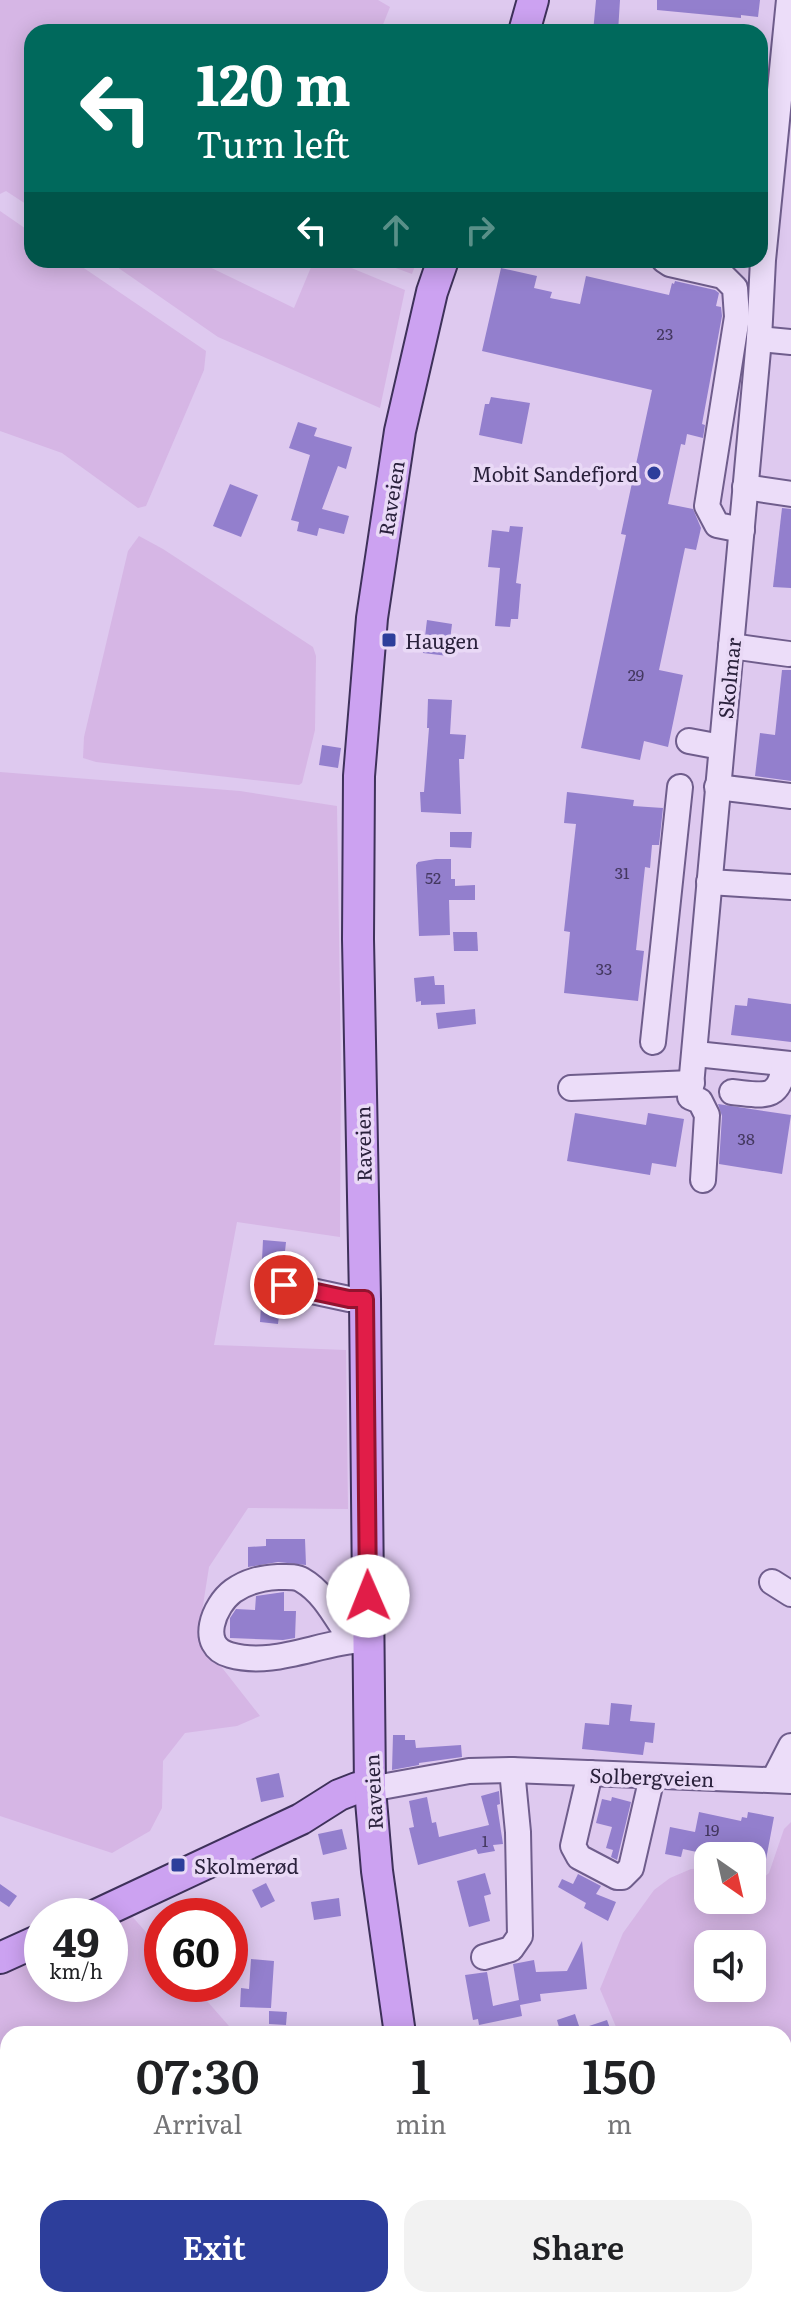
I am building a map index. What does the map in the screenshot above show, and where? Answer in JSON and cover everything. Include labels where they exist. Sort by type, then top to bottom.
[{"type":"main road","points":[[526,24],[533,0]]},
{"type":"main road","name":"Raveien","points":[[399,2026],[380,1898],[360,1641],[365,1299],[358,939],[359,776],[372,618],[400,431],[440,268]]},
{"type":"main road","points":[[128,1900],[301,1819],[360,1803],[370,1789]]},
{"type":"main road","points":[[0,1958],[24,1947]]},
{"type":"street","name":"Skolmar","points":[[768,245],[779,220],[772,60],[789,0]]},
{"type":"street","points":[[688,268],[723,276],[735,288],[737,317],[730,372],[707,506],[717,525],[742,530]]},
{"type":"street","name":"Skolmar","points":[[691,1090],[756,375],[762,268]]},
{"type":"street","points":[[759,339],[791,342]]},
{"type":"street","points":[[730,372],[756,375]]},
{"type":"street","points":[[719,440],[750,440]]},
{"type":"street","points":[[745,487],[791,494]]},
{"type":"street","points":[[731,646],[789,654]]},
{"type":"street","points":[[689,741],[721,747]]},
{"type":"street","points":[[653,1042],[680,787]]},
{"type":"street","points":[[717,787],[791,796]]},
{"type":"street","points":[[673,860],[710,872],[791,887]]},
{"type":"street","points":[[666,930],[705,934]]},
{"type":"street","points":[[660,983],[701,984]]},
{"type":"street","points":[[656,1016],[698,1020]]},
{"type":"street","points":[[696,1054],[788,1064],[774,1092],[767,1095],[732,1092]]},
{"type":"street","points":[[571,1088],[691,1090],[707,1115],[703,1180]]},
{"type":"street","points":[[284,1285],[349,1299],[365,1299]]},
{"type":"street","points":[[298,1578],[322,1597],[360,1641],[316,1646],[281,1656],[252,1658],[223,1652],[213,1640],[211,1625],[217,1608],[228,1594],[241,1586],[255,1579],[298,1578]]},
{"type":"street","points":[[783,1780],[791,1746]]},
{"type":"street","points":[[484,1957],[511,1949],[520,1936],[518,1832],[512,1770]]},
{"type":"street","name":"Solbergveien","points":[[370,1789],[469,1771],[512,1770],[783,1780]]},
{"type":"street","points":[[590,1773],[573,1846],[579,1857],[617,1877],[622,1877],[631,1868],[652,1777]]},
{"type":"shaded area","points":[[0,0],[378,0],[390,7],[383,24],[24,24],[24,203],[6,191],[0,194]]},
{"type":"shaded area","points":[[0,211],[24,228],[24,268],[84,268],[206,351],[204,370],[146,506],[138,508],[62,453],[0,431]]},
{"type":"shaded area","points":[[119,268],[212,268],[294,308],[311,268],[351,268],[405,290],[380,408],[218,337]]},
{"type":"shaded area","points":[[396,268],[414,268],[412,274]]},
{"type":"shaded area","points":[[139,536],[313,647],[316,656],[315,730],[299,785],[83,758],[84,737],[128,551]]},
{"type":"shaded area","points":[[0,772],[240,791],[337,806],[340,1237],[237,1222],[214,1345],[346,1350],[348,1509],[248,1508],[209,1567],[198,1637],[260,1716],[237,1726],[185,1733],[163,1761],[162,1808],[150,1831],[112,1853],[0,1816]]},
{"type":"shaded area","points":[[791,1822],[791,2026],[616,2026],[600,1989],[623,1933],[654,1890],[670,1878],[694,1869],[694,1914],[766,1914],[766,1876],[784,1829]]},
{"type":"shaded area","points":[[128,1912],[144,1930],[144,2002],[208,2002],[229,2026],[0,2026],[0,1958],[24,1947],[24,2002],[128,2002]]},
{"type":"building","points":[[596,0],[620,0],[618,24],[594,24]]},
{"type":"building","points":[[657,0],[760,0],[758,17],[741,15],[741,18],[657,10]]},
{"type":"building","points":[[501,268],[537,276],[534,288],[552,292],[550,298],[580,304],[586,276],[669,295],[675,281],[719,293],[716,306],[721,307],[722,316],[702,424],[705,425],[703,438],[687,434],[685,445],[681,444],[668,504],[693,509],[701,528],[696,550],[685,548],[659,670],[683,675],[668,747],[644,741],[640,760],[581,748],[626,535],[621,534],[652,390],[482,351]]},
{"type":"building","points":[[491,397],[530,403],[522,444],[479,435],[485,404],[489,404]]},
{"type":"building","points":[[298,422],[317,428],[314,436],[352,447],[346,469],[338,466],[322,509],[349,516],[344,534],[319,528],[317,536],[297,531],[299,522],[291,520],[310,455],[289,448]]},
{"type":"building","points":[[230,484],[258,495],[241,537],[213,526]]},
{"type":"building","points":[[782,508],[791,509],[791,588],[773,587]]},
{"type":"building","points":[[510,526],[523,527],[516,583],[521,584],[518,619],[511,619],[510,627],[495,626],[500,568],[488,567],[492,530],[509,532]]},
{"type":"building","points":[[427,620],[452,624],[448,656],[423,653]]},
{"type":"building","points":[[782,670],[791,670],[791,781],[755,776],[760,733],[775,735]]},
{"type":"building","points":[[428,699],[452,700],[450,734],[466,735],[464,759],[459,759],[461,814],[421,812],[420,792],[424,792],[429,728]]},
{"type":"building","points":[[322,745],[341,748],[338,768],[319,765]]},
{"type":"building","points":[[567,792],[634,800],[633,806],[663,808],[659,845],[652,845],[650,868],[645,867],[636,950],[644,951],[638,1001],[564,993],[570,932],[564,931],[576,824],[564,823]]},
{"type":"building","points":[[450,832],[472,832],[471,848],[450,847]]},
{"type":"building","points":[[436,859],[451,859],[451,879],[455,879],[455,886],[475,885],[475,900],[449,900],[450,935],[419,936],[416,865]]},
{"type":"building","points":[[453,932],[477,932],[478,951],[454,951]]},
{"type":"building","points":[[434,976],[435,985],[444,985],[445,1004],[421,1005],[421,1001],[416,1002],[414,978]]},
{"type":"building","points":[[748,998],[791,1004],[791,1042],[731,1035],[735,1005],[747,1006]]},
{"type":"building","points":[[475,1009],[476,1024],[438,1029],[436,1013]]},
{"type":"building","points":[[718,1104],[791,1115],[782,1174],[719,1164],[722,1116]]},
{"type":"building","points":[[575,1113],[646,1125],[648,1113],[684,1119],[676,1167],[652,1163],[650,1175],[567,1161]]},
{"type":"building","points":[[263,1240],[286,1242],[283,1270],[275,1269],[270,1281],[261,1280]]},
{"type":"building","points":[[261,1306],[280,1307],[278,1324],[260,1322]]},
{"type":"building","points":[[266,1539],[305,1539],[306,1565],[278,1562],[248,1567],[248,1547],[266,1546]]},
{"type":"building","points":[[284,1592],[284,1611],[296,1611],[295,1638],[230,1638],[230,1618],[236,1609],[255,1610],[256,1596]]},
{"type":"building","points":[[611,1703],[632,1705],[630,1721],[655,1723],[653,1743],[645,1742],[643,1755],[582,1749],[585,1723],[609,1725]]},
{"type":"building","points":[[393,1735],[405,1735],[405,1740],[415,1740],[416,1748],[461,1745],[462,1757],[392,1770]]},
{"type":"building","points":[[279,1773],[284,1797],[261,1802],[256,1778]]},
{"type":"building","points":[[499,1791],[500,1804],[497,1805],[503,1844],[493,1845],[495,1851],[478,1854],[476,1849],[418,1865],[409,1828],[414,1827],[409,1801],[427,1797],[432,1823],[436,1822],[439,1837],[489,1825],[481,1796]]},
{"type":"building","points":[[612,1797],[631,1802],[617,1860],[611,1857],[613,1850],[606,1848],[612,1827],[596,1823],[602,1799],[611,1801]]},
{"type":"building","points":[[699,1812],[741,1821],[742,1817],[747,1818],[748,1812],[774,1817],[766,1859],[766,1842],[694,1842],[694,1851],[683,1849],[681,1857],[665,1854],[670,1827],[695,1832]]},
{"type":"building","points":[[342,1829],[347,1849],[323,1855],[318,1834]]},
{"type":"building","points":[[485,1873],[491,1894],[484,1896],[490,1921],[469,1927],[457,1881]]},
{"type":"building","points":[[578,1874],[601,1886],[596,1894],[616,1902],[608,1921],[584,1908],[586,1903],[558,1887],[562,1879],[573,1884]]},
{"type":"building","points":[[266,1883],[275,1901],[261,1908],[252,1890]]},
{"type":"building","points":[[0,1884],[17,1896],[9,1907],[0,1901]]},
{"type":"building","points":[[339,1898],[341,1916],[314,1920],[311,1902]]},
{"type":"building","points":[[582,1941],[587,1989],[540,1994],[541,2001],[520,2005],[522,2016],[479,2025],[478,2019],[473,2020],[465,1975],[487,1972],[493,2006],[519,2000],[513,1964],[534,1960],[536,1972],[567,1971]]},
{"type":"building","points":[[251,1959],[274,1961],[271,2008],[240,2007],[240,2002],[248,2002]]},
{"type":"building","points":[[269,2011],[287,2012],[286,2025],[269,2024]]},
{"type":"building","points":[[575,2014],[579,2026],[559,2026],[557,2020]]},
{"type":"building","points":[[607,2020],[609,2026],[589,2026]]},
{"type":"place","name":"Mobit Sandefjord","points":[[654,473]]},
{"type":"place","name":"Haugen","points":[[389,640]]},
{"type":"place","name":"Skolmerød","points":[[178,1865]]},
{"type":"route","points":[[284,1285],[349,1299],[365,1299],[368,1596]]}]
